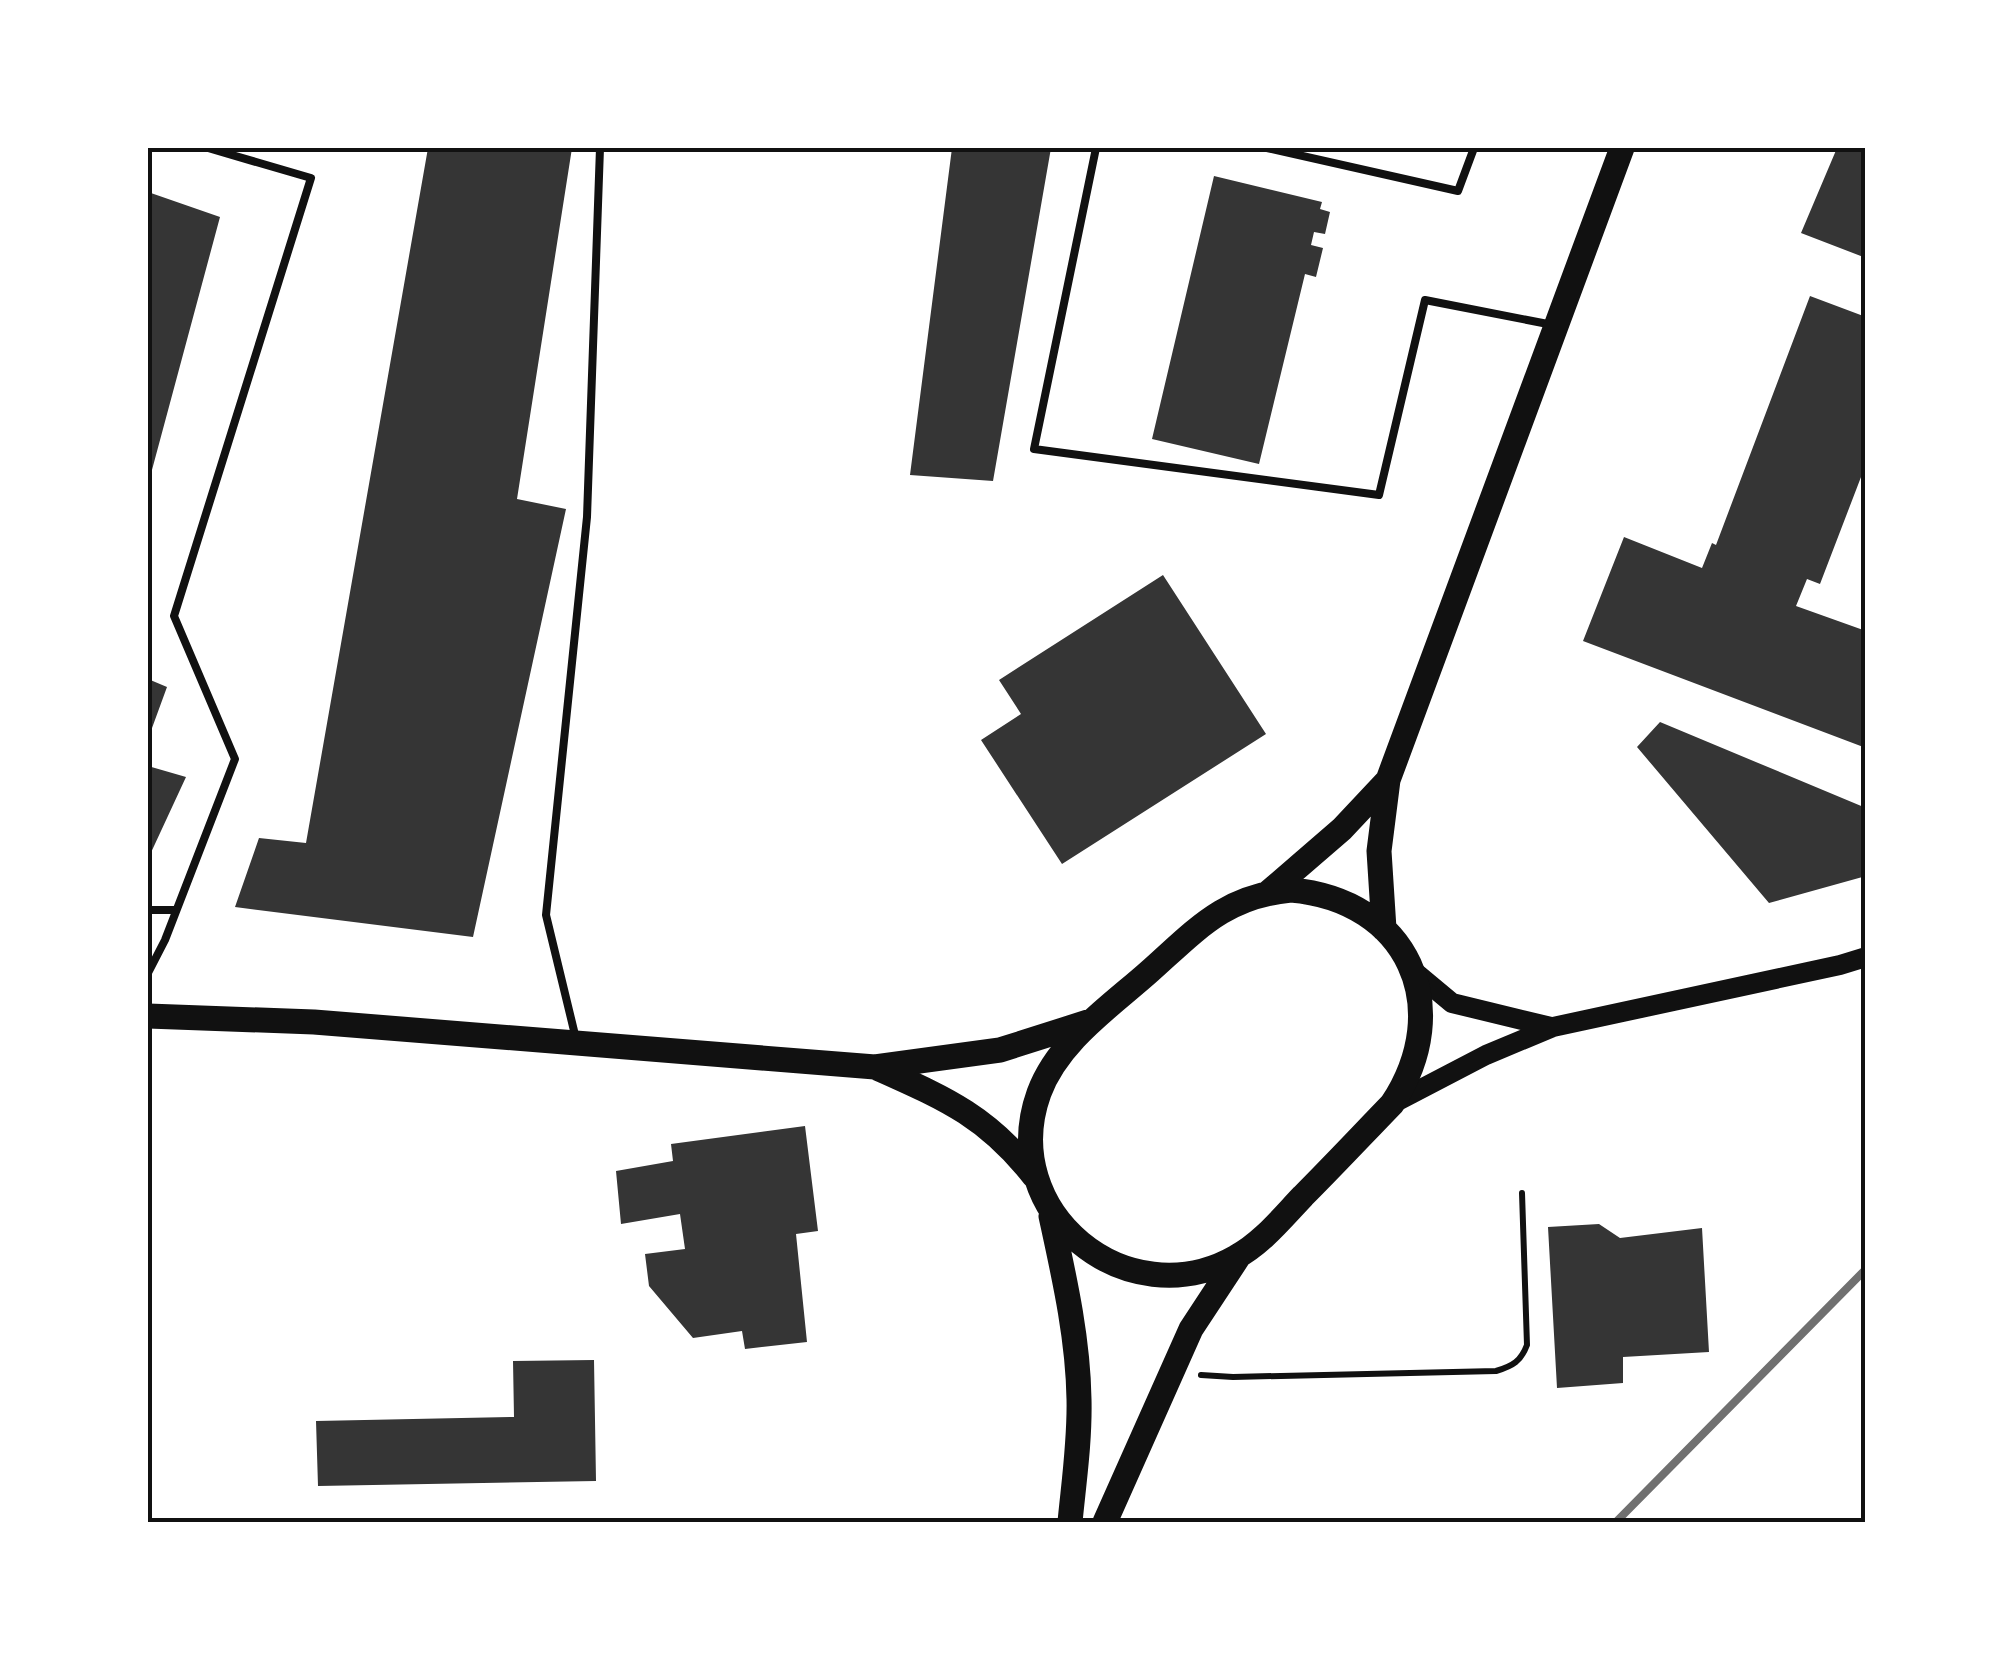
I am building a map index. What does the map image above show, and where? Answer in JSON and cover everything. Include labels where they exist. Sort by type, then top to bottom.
[{"type":"main road","points":[[1384,929],[1379,851],[1388,780],[1622,148]]},
{"type":"main road","points":[[1270,892],[1342,829],[1388,780]]},
{"type":"main road","points":[[1070,1522],[1079,1396],[1070,1306],[1032,1154],[1032,1127],[1040,1091],[1056,1060],[1207,920],[1246,898],[1290,890],[1332,897],[1352,905],[1384,929],[1410,968],[1452,1003],[1553,1027]]},
{"type":"main road","points":[[1392,1104],[1486,1055],[1553,1027],[1840,965],[1866,956]]},
{"type":"main road","points":[[1104,1522],[1191,1329],[1239,1256],[1264,1236],[1392,1104],[1412,1070],[1420,1044],[1420,1002],[1410,968]]},
{"type":"main road","points":[[148,1016],[314,1022],[875,1067],[1000,1050],[1097,1019]]},
{"type":"main road","points":[[875,1067],[970,1114],[1009,1144],[1038,1181]]},
{"type":"main road","points":[[1048,1206],[1079,1244],[1127,1270],[1169,1276],[1191,1274],[1239,1256]]},
{"type":"lane","points":[[148,973],[235,759],[174,616],[311,178],[208,148]]},
{"type":"lane","points":[[577,1043],[546,915],[587,517],[600,148]]},
{"type":"lane","points":[[1096,148],[1034,449],[1379,495],[1424,300],[1557,326]]},
{"type":"lane","points":[[1267,148],[1458,191],[1474,148]]},
{"type":"lane","points":[[148,910],[176,910]]},
{"type":"path","points":[[1170,1372],[1233,1378],[1496,1371],[1511,1366],[1522,1358],[1527,1345],[1522,1192]]},
{"type":"building","points":[[428,148],[572,148],[517,499],[566,509],[473,937],[235,907],[259,838],[306,843]]},
{"type":"building","points":[[952,148],[1051,148],[993,481],[910,475]]},
{"type":"building","points":[[1837,148],[1866,148],[1866,258],[1801,233]]},
{"type":"building","points":[[1214,176],[1322,202],[1320,209],[1330,212],[1325,234],[1314,232],[1311,245],[1323,248],[1316,277],[1305,274],[1259,464],[1152,439]]},
{"type":"building","points":[[148,192],[220,217],[149,481],[148,481]]},
{"type":"building","points":[[1810,296],[1866,317],[1866,464],[1820,584],[1807,579],[1796,606],[1866,631],[1866,748],[1583,641],[1624,537],[1702,568],[1712,543],[1716,545]]},
{"type":"building","points":[[1163,575],[1266,734],[1062,864],[981,740],[1021,714],[999,680]]},
{"type":"building","points":[[148,679],[167,687],[148,739]]},
{"type":"building","points":[[1660,722],[1866,808],[1866,876],[1769,903],[1637,747]]},
{"type":"building","points":[[148,766],[186,777],[148,859]]},
{"type":"building","points":[[805,1126],[818,1231],[796,1234],[807,1342],[745,1349],[742,1331],[693,1338],[649,1286],[645,1254],[685,1249],[680,1214],[621,1224],[616,1171],[673,1161],[671,1144]]},
{"type":"building","points":[[1599,1224],[1620,1238],[1702,1228],[1709,1352],[1623,1357],[1623,1383],[1557,1388],[1548,1227]]},
{"type":"building","points":[[594,1360],[596,1481],[318,1486],[316,1421],[514,1417],[513,1361]]},
{"type":"railway","points":[[1616,1522],[1866,1269]]}]
